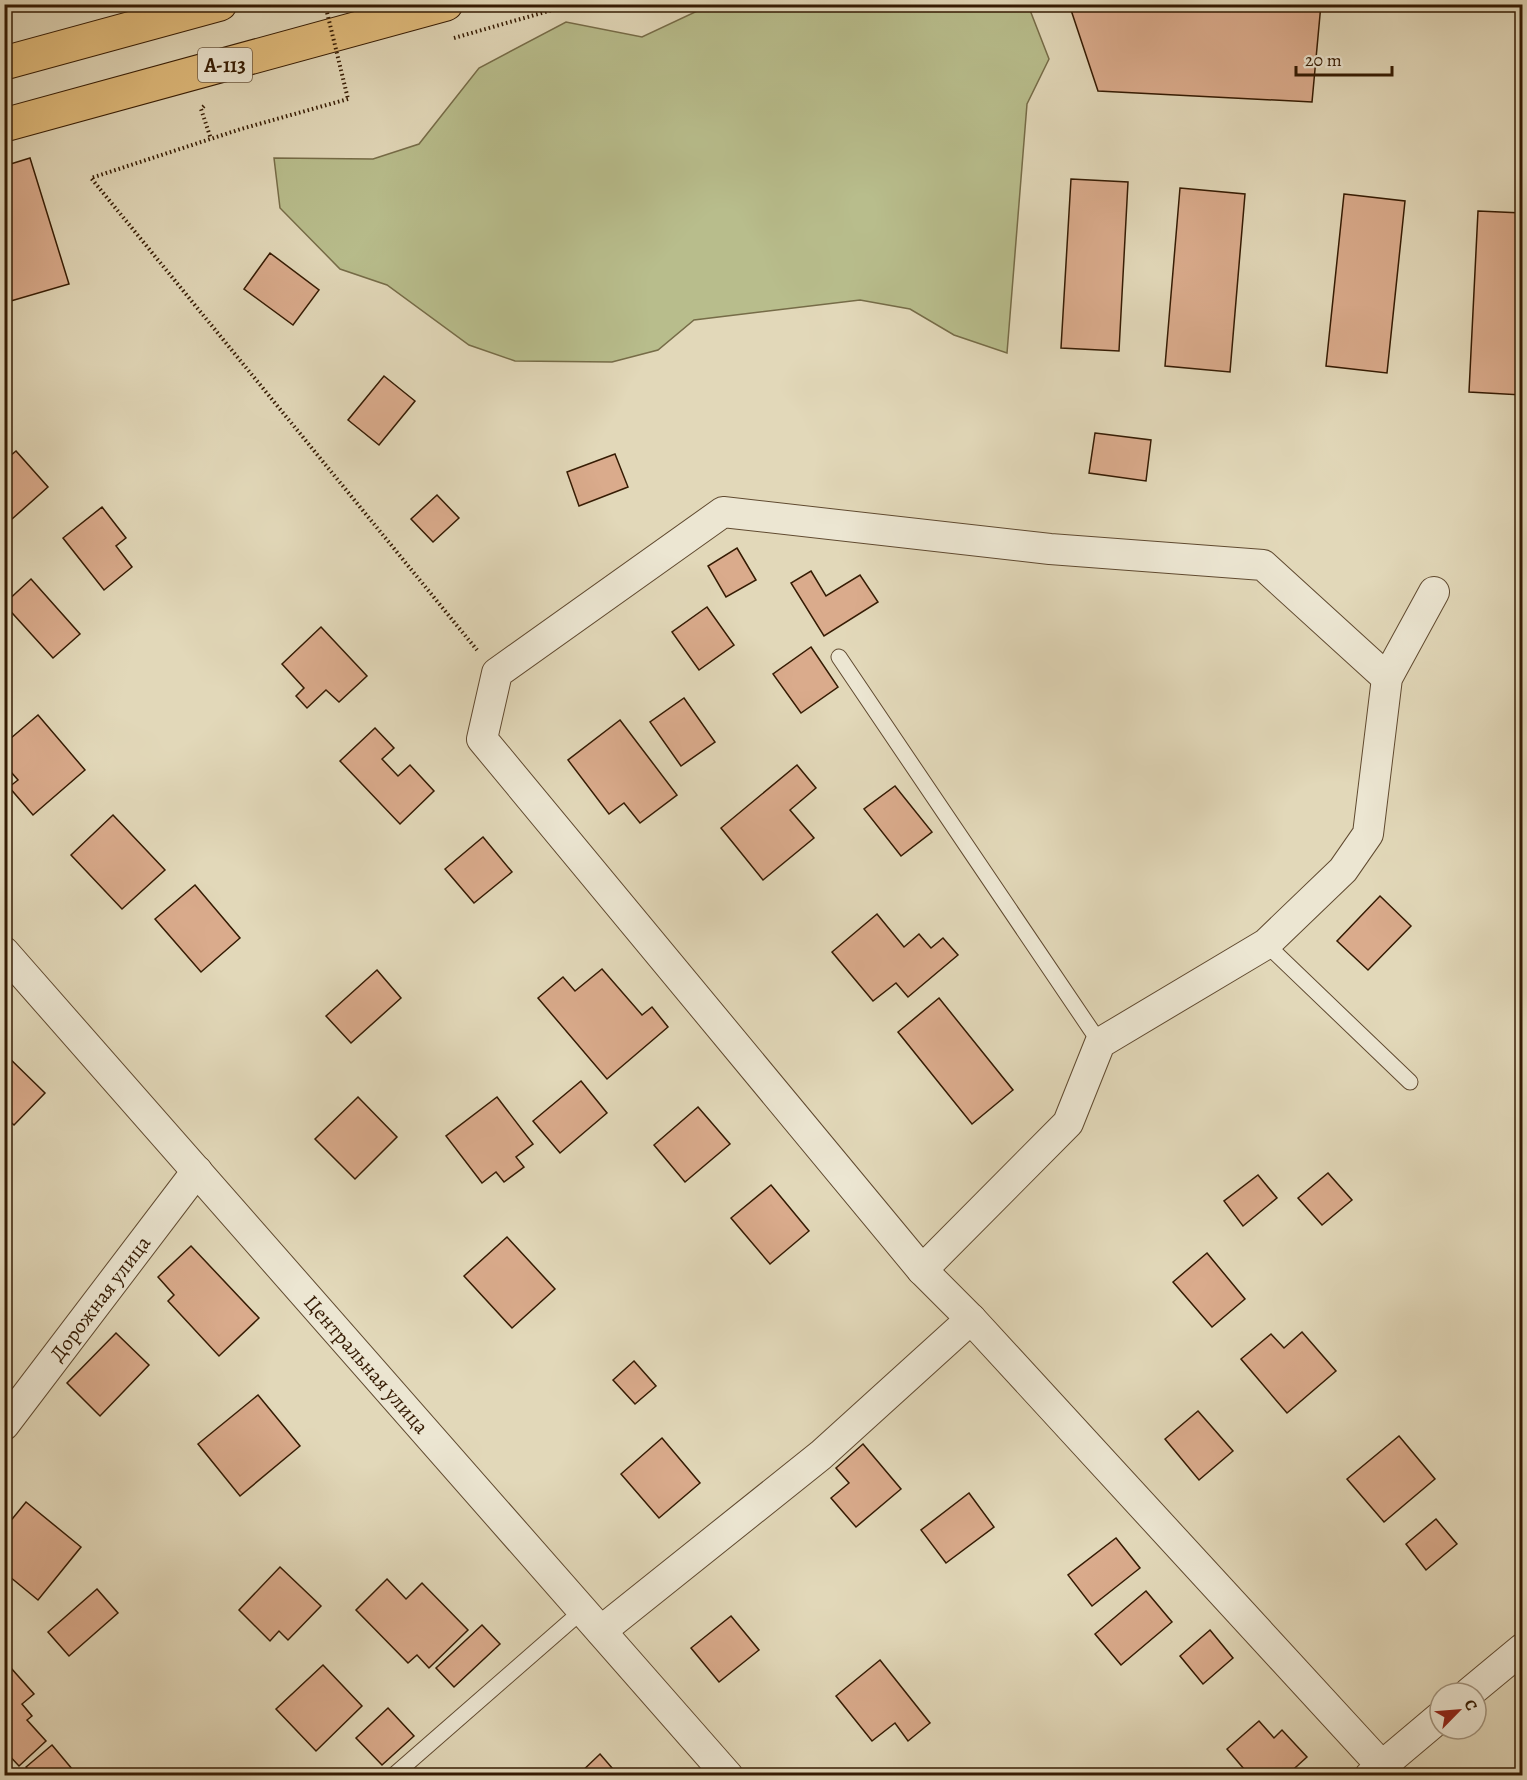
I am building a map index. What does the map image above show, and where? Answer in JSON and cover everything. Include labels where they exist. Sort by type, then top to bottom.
[{"type":"highway","points":[[4,63],[220,4]]},
{"type":"highway","name":"А-113","points":[[4,125],[446,4]]},
{"type":"street","points":[[1388,678],[1263,565],[1050,549],[723,512],[497,673],[482,739],[922,1270],[971,1319],[1381,1772],[1428,1728]]},
{"type":"street","points":[[922,1270],[1068,1123],[1100,1043],[1266,944],[1343,870],[1368,834],[1388,678],[1434,592]]},
{"type":"street","name":"Центральная улица","points":[[4,952],[728,1776]]},
{"type":"street","name":"Дорожная улица","points":[[4,1425],[197,1171]]},
{"type":"street","points":[[592,1620],[821,1455],[971,1319]]},
{"type":"street","points":[[1483,1681],[1522,1649]]},
{"type":"lane","points":[[838,657],[1100,1043]]},
{"type":"lane","points":[[1266,944],[1410,1082]]},
{"type":"lane","points":[[393,1776],[592,1620]]},
{"type":"path","points":[[325,4],[348,99],[241,129],[91,178],[497,673]]},
{"type":"green space","points":[[710,5],[1028,5],[1049,59],[1027,104],[1007,353],[954,335],[910,309],[860,300],[694,320],[658,350],[612,362],[515,361],[469,345],[387,285],[340,269],[280,208],[274,158],[373,159],[419,144],[479,68],[566,22],[642,37]]},
{"type":"building","points":[[1069,4],[1321,4],[1312,102],[1098,91]]},
{"type":"building","points":[[30,158],[69,284],[4,303],[4,166]]},
{"type":"building","points":[[1071,179],[1128,182],[1119,351],[1061,348]]},
{"type":"building","points":[[1180,188],[1245,194],[1230,372],[1165,366]]},
{"type":"building","points":[[1344,194],[1405,201],[1387,373],[1326,366]]},
{"type":"building","points":[[1478,211],[1522,213],[1522,395],[1469,392]]},
{"type":"building","points":[[270,253],[319,290],[293,325],[244,289]]},
{"type":"building","points":[[384,376],[415,401],[379,445],[348,420]]},
{"type":"building","points":[[1095,433],[1151,440],[1146,481],[1089,473]]},
{"type":"building","points":[[16,451],[48,487],[12,519],[4,510],[4,461]]},
{"type":"building","points":[[615,454],[628,487],[579,506],[567,472]]},
{"type":"building","points":[[437,495],[459,518],[433,542],[411,519]]},
{"type":"building","points":[[102,507],[126,538],[116,546],[132,567],[104,590],[63,538]]},
{"type":"building","points":[[737,548],[756,580],[726,597],[708,566]]},
{"type":"building","points":[[811,571],[826,596],[860,575],[878,602],[824,636],[791,583]]},
{"type":"building","points":[[31,579],[80,634],[53,658],[4,604]]},
{"type":"building","points":[[707,607],[734,645],[699,670],[672,632]]},
{"type":"building","points":[[321,627],[367,676],[339,702],[326,690],[307,708],[296,696],[304,688],[282,664]]},
{"type":"building","points":[[811,647],[838,687],[801,713],[773,674]]},
{"type":"building","points":[[684,698],[715,742],[681,766],[650,722]]},
{"type":"building","points":[[38,715],[85,770],[33,815],[9,787],[18,780],[4,764],[4,744]]},
{"type":"building","points":[[620,720],[677,795],[640,823],[624,803],[609,814],[568,760]]},
{"type":"building","points":[[375,728],[394,748],[382,759],[398,776],[410,765],[434,791],[400,824],[340,761]]},
{"type":"building","points":[[797,765],[816,788],[790,810],[814,838],[763,880],[721,828]]},
{"type":"building","points":[[895,786],[932,832],[901,856],[864,809]]},
{"type":"building","points":[[113,815],[165,870],[122,909],[71,855]]},
{"type":"building","points":[[483,837],[512,872],[474,903],[445,869]]},
{"type":"building","points":[[195,885],[240,938],[201,972],[155,919]]},
{"type":"building","points":[[1380,896],[1411,926],[1368,970],[1337,941]]},
{"type":"building","points":[[877,914],[904,947],[919,934],[931,948],[943,938],[958,955],[908,997],[896,983],[873,1001],[832,952]]},
{"type":"building","points":[[602,969],[642,1015],[652,1007],[668,1027],[607,1079],[538,998],[563,977],[575,991]]},
{"type":"building","points":[[377,970],[401,998],[351,1043],[326,1016]]},
{"type":"building","points":[[939,998],[1013,1090],[972,1124],[898,1032]]},
{"type":"building","points":[[4,1053],[45,1093],[14,1125],[4,1116]]},
{"type":"building","points":[[581,1081],[607,1113],[560,1153],[533,1121]]},
{"type":"building","points":[[358,1097],[397,1137],[355,1179],[315,1139]]},
{"type":"building","points":[[497,1097],[533,1144],[516,1157],[524,1167],[504,1182],[496,1172],[482,1183],[446,1136]]},
{"type":"building","points":[[698,1107],[730,1144],[685,1182],[654,1145]]},
{"type":"building","points":[[1328,1173],[1352,1200],[1322,1225],[1298,1198]]},
{"type":"building","points":[[1258,1175],[1277,1198],[1243,1226],[1224,1201]]},
{"type":"building","points":[[771,1185],[809,1231],[770,1264],[731,1218]]},
{"type":"building","points":[[507,1237],[555,1289],[512,1328],[464,1276]]},
{"type":"building","points":[[191,1246],[259,1318],[219,1356],[168,1301],[174,1295],[158,1277]]},
{"type":"building","points":[[1207,1253],[1245,1299],[1212,1327],[1173,1282]]},
{"type":"building","points":[[1302,1332],[1336,1371],[1287,1413],[1241,1359],[1271,1334],[1284,1348]]},
{"type":"building","points":[[116,1333],[149,1365],[100,1416],[67,1383]]},
{"type":"building","points":[[634,1361],[656,1386],[635,1404],[613,1380]]},
{"type":"building","points":[[258,1395],[300,1446],[240,1496],[198,1444]]},
{"type":"building","points":[[1198,1411],[1233,1451],[1199,1480],[1165,1439]]},
{"type":"building","points":[[1399,1436],[1435,1479],[1384,1522],[1347,1479]]},
{"type":"building","points":[[662,1438],[700,1483],[659,1518],[621,1474]]},
{"type":"building","points":[[863,1444],[901,1489],[856,1527],[831,1498],[849,1483],[836,1468]]},
{"type":"building","points":[[969,1493],[994,1527],[946,1563],[921,1530]]},
{"type":"building","points":[[26,1502],[81,1547],[38,1600],[4,1572],[4,1529]]},
{"type":"building","points":[[1436,1519],[1457,1544],[1426,1570],[1406,1544]]},
{"type":"building","points":[[1116,1538],[1140,1568],[1092,1606],[1068,1575]]},
{"type":"building","points":[[280,1567],[321,1606],[288,1640],[279,1631],[270,1641],[239,1610]]},
{"type":"building","points":[[387,1579],[406,1599],[422,1583],[468,1630],[429,1668],[417,1655],[408,1663],[356,1610]]},
{"type":"building","points":[[97,1589],[118,1613],[69,1656],[48,1632]]},
{"type":"building","points":[[1146,1591],[1172,1622],[1121,1665],[1095,1634]]},
{"type":"building","points":[[731,1616],[759,1650],[719,1682],[691,1648]]},
{"type":"building","points":[[482,1625],[500,1644],[454,1687],[436,1668]]},
{"type":"building","points":[[1210,1630],[1233,1658],[1203,1684],[1180,1656]]},
{"type":"building","points":[[880,1660],[930,1723],[908,1741],[895,1723],[872,1741],[836,1696]]},
{"type":"building","points":[[323,1665],[362,1706],[316,1751],[276,1709]]},
{"type":"building","points":[[11,1668],[34,1694],[22,1704],[32,1716],[27,1720],[46,1741],[19,1766],[4,1750],[4,1674]]},
{"type":"building","points":[[388,1708],[414,1736],[382,1765],[356,1738]]},
{"type":"building","points":[[1259,1721],[1274,1738],[1282,1730],[1307,1757],[1286,1776],[1250,1776],[1227,1749]]},
{"type":"building","points":[[52,1745],[78,1776],[33,1776],[26,1767]]},
{"type":"building","points":[[600,1754],[619,1776],[577,1776]]}]
